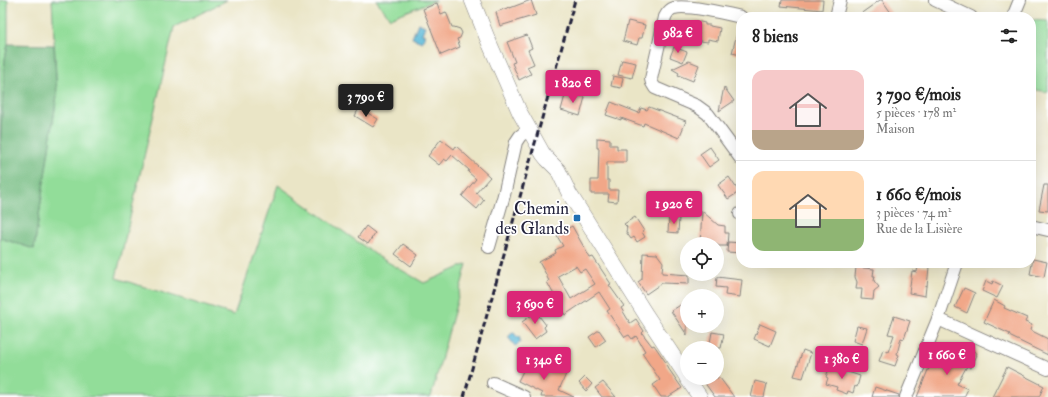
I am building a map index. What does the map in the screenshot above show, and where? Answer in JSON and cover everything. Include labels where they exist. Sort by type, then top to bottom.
[{"type":"street","points":[[472,0],[511,93],[529,129],[547,159],[558,170],[572,198],[680,367]]},
{"type":"street","points":[[837,12],[840,0]]},
{"type":"street","points":[[935,0],[960,12]]},
{"type":"street","points":[[1015,12],[1020,0]]},
{"type":"street","points":[[736,16],[687,8],[676,8],[670,10],[666,17],[651,79],[653,86],[658,90],[697,106],[708,114],[736,152]]},
{"type":"street","points":[[489,247],[504,195],[516,142],[520,136],[529,129]]},
{"type":"street","points":[[1036,227],[1048,230]]},
{"type":"street","points":[[906,397],[938,319],[955,268]]},
{"type":"street","points":[[938,319],[1048,369]]},
{"type":"street","points":[[493,383],[524,397]]},
{"type":"street","points":[[692,385],[700,397]]},
{"type":"green space","points":[[0,0],[8,0],[8,44],[5,59],[0,150]]},
{"type":"green space","points":[[52,0],[227,0],[174,27],[116,278],[234,315],[278,185],[379,257],[424,283],[467,264],[431,397],[0,397],[0,238],[34,249],[57,95]]},
{"type":"green space","points":[[376,0],[436,0],[390,18]]},
{"type":"green space","points":[[1036,20],[1048,21],[1048,92],[1036,90]]},
{"type":"green space","points":[[8,44],[54,45],[57,95],[34,249],[0,238],[0,150],[5,59]]},
{"type":"water","points":[[418,23],[425,26],[422,34],[425,35],[422,42],[412,38]]},
{"type":"water","points":[[512,333],[520,339],[520,343],[515,346],[508,337]]},
{"type":"building","points":[[531,0],[536,15],[500,26],[496,12]]},
{"type":"building","points":[[782,0],[823,0],[822,10],[781,6]]},
{"type":"building","points":[[882,0],[890,12],[863,12]]},
{"type":"building","points":[[437,3],[441,14],[446,12],[452,27],[460,29],[462,33],[460,38],[457,39],[460,47],[441,55],[423,9]]},
{"type":"building","points":[[628,21],[645,25],[642,38],[639,38],[637,45],[623,41]]},
{"type":"building","points":[[696,21],[705,23],[705,25],[720,28],[718,41],[708,39],[708,42],[693,40],[694,33],[687,32],[688,23],[695,24]]},
{"type":"building","points":[[527,35],[532,48],[528,50],[534,64],[527,67],[531,74],[519,80],[512,63],[515,62],[507,42]]},
{"type":"building","points":[[736,37],[736,54],[732,53]]},
{"type":"building","points":[[674,47],[687,52],[683,62],[670,57]]},
{"type":"building","points":[[622,60],[636,63],[632,78],[618,75]]},
{"type":"building","points":[[689,61],[699,65],[693,81],[678,75],[679,73],[672,69]]},
{"type":"building","points":[[613,76],[623,78],[621,88],[611,86]]},
{"type":"building","points":[[724,87],[734,101],[719,111]]},
{"type":"building","points":[[566,92],[585,97],[580,116],[561,110]]},
{"type":"building","points":[[611,102],[639,113],[641,108],[647,110],[649,107],[686,121],[679,138],[644,123],[643,126],[621,118],[621,120],[606,115]]},
{"type":"building","points":[[359,108],[378,119],[373,127],[355,116]]},
{"type":"building","points":[[597,138],[610,139],[610,145],[617,145],[617,149],[626,149],[626,162],[607,162],[607,180],[609,180],[609,190],[618,190],[617,202],[608,201],[609,194],[591,194],[591,180],[598,180],[599,148],[597,148]]},
{"type":"building","points":[[441,139],[454,149],[456,146],[490,177],[476,193],[484,200],[477,209],[462,196],[476,179],[468,172],[469,170],[452,155],[447,161],[444,159],[439,165],[428,156]]},
{"type":"building","points":[[710,147],[719,160],[709,167],[700,154]]},
{"type":"building","points":[[729,177],[736,188],[736,194],[728,199],[718,185]]},
{"type":"building","points":[[1044,185],[1048,185],[1048,211],[1039,210]]},
{"type":"building","points":[[702,211],[718,225],[725,226],[725,233],[728,233],[727,246],[724,246],[724,237],[700,237]]},
{"type":"building","points":[[635,217],[644,231],[642,232],[645,237],[637,242],[634,237],[631,239],[626,232],[627,227],[624,224]]},
{"type":"building","points":[[669,218],[679,218],[678,233],[668,232]]},
{"type":"building","points":[[366,226],[375,233],[368,244],[358,237]]},
{"type":"building","points":[[572,226],[590,258],[593,257],[611,284],[609,285],[624,306],[621,308],[630,323],[636,319],[644,331],[642,333],[652,346],[654,345],[682,388],[668,397],[661,397],[653,385],[660,380],[642,353],[645,351],[636,336],[632,339],[629,335],[625,337],[607,311],[610,309],[599,292],[565,315],[547,282],[549,281],[547,276],[539,262],[556,253],[555,250],[563,246],[557,236],[562,233],[561,232]],"holes":[[[576,266],[580,272],[585,269],[595,284],[571,299],[558,276]]]},
{"type":"building","points":[[728,242],[736,243],[736,253],[727,252]]},
{"type":"building","points":[[403,244],[418,255],[411,266],[395,254]]},
{"type":"building","points":[[643,253],[657,254],[663,262],[662,273],[680,274],[680,281],[689,281],[689,284],[662,283],[646,294],[638,282],[642,279]]},
{"type":"building","points":[[1036,260],[1047,262],[1044,277],[1030,274],[1031,268],[1036,268]]},
{"type":"building","points":[[856,268],[874,269],[874,281],[879,287],[874,291],[873,300],[861,299],[862,289],[856,289],[857,282],[855,277]]},
{"type":"building","points":[[918,268],[929,268],[925,296],[909,293],[912,271],[917,272]]},
{"type":"building","points":[[724,278],[742,280],[740,297],[725,295],[726,288],[716,287],[717,281],[724,281]]},
{"type":"building","points":[[986,281],[992,284],[993,281],[1003,286],[997,298],[982,291]]},
{"type":"building","points":[[964,288],[975,293],[967,313],[955,307]]},
{"type":"building","points":[[994,300],[1005,306],[1004,308],[1027,318],[1025,322],[1032,325],[1030,330],[1048,339],[1048,355],[1009,336],[1010,334],[984,322]]},
{"type":"building","points":[[680,305],[680,324],[671,311]]},
{"type":"building","points":[[536,312],[546,325],[544,327],[546,331],[535,339],[522,322]]},
{"type":"building","points":[[894,316],[910,321],[904,339],[901,338],[897,354],[899,355],[895,366],[879,361],[883,350],[888,352],[894,335],[888,334]]},
{"type":"building","points":[[760,324],[776,331],[770,346],[754,339]]},
{"type":"building","points":[[857,326],[867,328],[862,344],[853,341]]},
{"type":"building","points":[[599,330],[606,340],[596,347],[589,337]]},
{"type":"building","points":[[712,333],[724,334],[722,341],[710,341]]},
{"type":"building","points":[[959,347],[964,349],[965,347],[977,353],[971,368],[967,366],[957,384],[968,389],[964,397],[917,397],[935,357],[951,365]]},
{"type":"building","points":[[803,350],[811,353],[803,378],[794,376]]},
{"type":"building","points":[[527,363],[548,374],[560,365],[566,374],[559,390],[574,397],[541,397],[542,393],[518,381]]},
{"type":"building","points":[[830,366],[860,376],[857,387],[855,386],[853,393],[848,391],[847,394],[836,390],[837,387],[826,384],[828,378],[826,377]]},
{"type":"building","points":[[1007,367],[1044,386],[1039,397],[992,397]]},
{"type":"building","points":[[585,377],[592,384],[586,391],[579,383]]},
{"type":"building","points":[[755,381],[767,384],[764,397],[751,397]]},
{"type":"building","points":[[603,382],[616,397],[602,397],[595,388]]},
{"type":"building","points":[[724,383],[734,397],[715,397],[706,385],[724,385]]},
{"type":"building","points":[[875,387],[899,395],[899,397],[872,397]]},
{"type":"railway","points":[[464,397],[575,0]]},
{"type":"place","name":"Chemin des Glands","points":[[577,218]]}]
